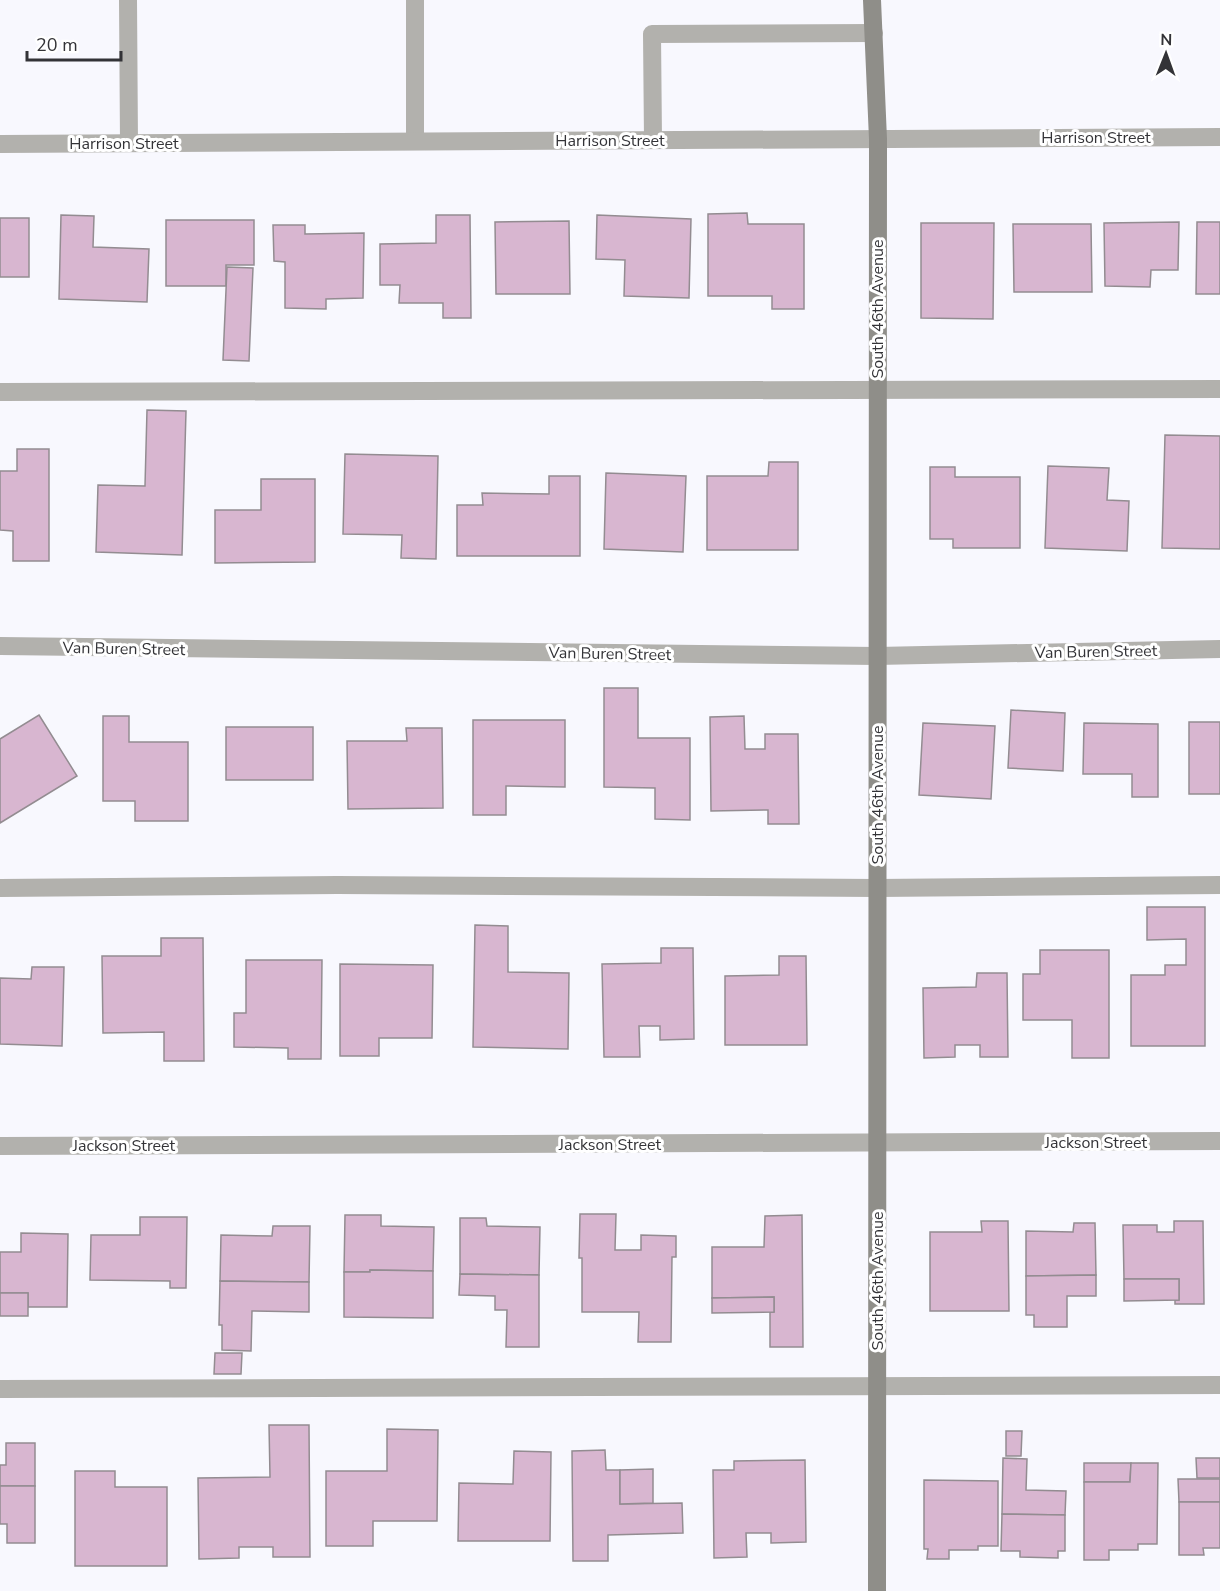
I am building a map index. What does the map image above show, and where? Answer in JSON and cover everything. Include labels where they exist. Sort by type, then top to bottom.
[{"type":"street","points":[[128,0],[129,143]]},
{"type":"street","points":[[415,0],[415,141]]},
{"type":"street","name":"South 46th Avenue","points":[[872,0],[878,139],[877,1591]]},
{"type":"street","points":[[653,140],[652,34],[874,33]]},
{"type":"street","name":"Harrison Street","points":[[0,144],[1220,137]]},
{"type":"street","points":[[0,393],[1220,389]]},
{"type":"street","name":"Van Buren Street","points":[[0,646],[877,656],[1220,649]]},
{"type":"street","points":[[0,888],[350,885],[877,888],[1220,885]]},
{"type":"street","name":"Jackson Street","points":[[0,1146],[1220,1141]]},
{"type":"street","points":[[0,1389],[1220,1386]]},
{"type":"building","points":[[747,213],[748,224],[804,224],[804,309],[772,309],[772,296],[708,296],[708,214]]},
{"type":"building","points":[[61,215],[94,216],[93,247],[149,249],[147,302],[59,299]]},
{"type":"building","points":[[436,215],[470,215],[471,318],[443,318],[443,303],[399,303],[400,285],[380,285],[380,244],[436,243]]},
{"type":"building","points":[[597,215],[691,219],[689,298],[624,296],[625,260],[596,259]]},
{"type":"building","points":[[0,218],[29,218],[29,277],[0,277]]},
{"type":"building","points":[[166,220],[254,220],[254,265],[226,265],[226,286],[166,286]]},
{"type":"building","points":[[569,221],[570,294],[496,294],[495,222]]},
{"type":"building","points":[[1179,222],[1178,270],[1151,270],[1150,287],[1105,286],[1104,223]]},
{"type":"building","points":[[1197,222],[1220,222],[1220,294],[1196,294]]},
{"type":"building","points":[[921,223],[994,223],[993,319],[921,318]]},
{"type":"building","points":[[1013,224],[1091,224],[1092,292],[1014,292]]},
{"type":"building","points":[[273,225],[305,225],[305,234],[364,233],[363,298],[326,299],[326,309],[285,308],[285,262],[274,261]]},
{"type":"building","points":[[227,267],[253,268],[249,361],[223,360]]},
{"type":"building","points":[[147,410],[186,411],[182,555],[96,552],[98,485],[145,486]]},
{"type":"building","points":[[1165,435],[1220,436],[1220,549],[1162,548]]},
{"type":"building","points":[[17,449],[49,449],[49,561],[13,561],[13,531],[0,530],[0,471],[17,471]]},
{"type":"building","points":[[345,454],[438,456],[436,559],[401,558],[402,535],[343,534]]},
{"type":"building","points":[[769,462],[798,462],[798,550],[707,550],[707,476],[768,476]]},
{"type":"building","points":[[1048,466],[1109,468],[1107,500],[1129,501],[1127,551],[1045,548]]},
{"type":"building","points":[[930,467],[955,467],[955,477],[1020,477],[1020,548],[953,548],[953,539],[930,539]]},
{"type":"building","points":[[606,473],[686,476],[683,552],[604,549]]},
{"type":"building","points":[[549,476],[580,476],[580,556],[457,556],[457,505],[483,505],[482,493],[549,494]]},
{"type":"building","points":[[261,479],[315,479],[315,562],[215,563],[215,510],[261,510]]},
{"type":"building","points":[[604,688],[638,688],[638,738],[690,738],[690,820],[655,819],[655,788],[604,787]]},
{"type":"building","points":[[1011,710],[1065,713],[1063,771],[1008,768]]},
{"type":"building","points":[[39,715],[77,776],[0,823],[0,739]]},
{"type":"building","points":[[103,716],[129,716],[129,742],[188,742],[188,821],[135,821],[135,801],[103,801]]},
{"type":"building","points":[[744,716],[745,749],[765,749],[765,734],[798,734],[799,824],[768,824],[768,810],[711,811],[710,717]]},
{"type":"building","points":[[473,720],[565,720],[565,787],[506,786],[506,815],[473,815]]},
{"type":"building","points":[[1189,722],[1220,722],[1220,794],[1189,794]]},
{"type":"building","points":[[923,723],[995,726],[991,799],[919,795]]},
{"type":"building","points":[[1084,723],[1158,724],[1158,797],[1132,797],[1132,774],[1083,774]]},
{"type":"building","points":[[226,727],[313,727],[313,780],[226,780]]},
{"type":"building","points":[[406,728],[442,728],[443,808],[348,809],[347,741],[407,741]]},
{"type":"building","points":[[1147,907],[1205,907],[1205,1046],[1131,1046],[1131,975],[1165,975],[1165,965],[1186,965],[1186,939],[1147,940]]},
{"type":"building","points":[[475,925],[508,926],[508,972],[569,973],[568,1049],[473,1047]]},
{"type":"building","points":[[161,938],[203,938],[204,1061],[164,1061],[164,1032],[103,1033],[102,956],[161,956]]},
{"type":"building","points":[[661,948],[693,948],[694,1039],[660,1040],[660,1026],[639,1026],[640,1057],[604,1057],[602,964],[661,963]]},
{"type":"building","points":[[1040,950],[1109,950],[1109,1058],[1072,1058],[1072,1020],[1023,1020],[1023,974],[1040,974]]},
{"type":"building","points":[[779,956],[806,956],[807,1045],[725,1045],[725,976],[779,975]]},
{"type":"building","points":[[246,960],[322,960],[321,1059],[288,1059],[288,1048],[234,1047],[234,1013],[246,1013]]},
{"type":"building","points":[[340,964],[433,965],[432,1038],[379,1038],[379,1056],[340,1056]]},
{"type":"building","points":[[32,967],[64,967],[62,1046],[0,1044],[0,978],[31,979]]},
{"type":"building","points":[[977,973],[1007,973],[1008,1057],[980,1057],[980,1045],[955,1045],[955,1057],[924,1058],[923,988],[976,987]]},
{"type":"building","points":[[580,1214],[616,1214],[615,1250],[641,1250],[641,1235],[676,1236],[676,1257],[672,1257],[671,1342],[638,1342],[639,1312],[582,1312],[582,1258],[579,1258]]},
{"type":"building","points":[[345,1215],[381,1215],[381,1226],[434,1227],[433,1271],[344,1272]]},
{"type":"building","points":[[802,1215],[803,1347],[770,1347],[770,1312],[774,1312],[774,1297],[712,1298],[712,1247],[764,1247],[765,1216]]},
{"type":"building","points":[[140,1217],[187,1217],[186,1288],[170,1288],[170,1281],[90,1280],[91,1235],[140,1235]]},
{"type":"building","points":[[460,1218],[486,1218],[487,1226],[540,1227],[539,1275],[460,1274]]},
{"type":"building","points":[[981,1221],[1008,1221],[1009,1311],[930,1311],[930,1232],[982,1232]]},
{"type":"building","points":[[1174,1221],[1203,1221],[1204,1304],[1175,1304],[1175,1300],[1179,1300],[1179,1279],[1124,1279],[1123,1225],[1157,1225],[1157,1232],[1174,1232]]},
{"type":"building","points":[[1074,1223],[1095,1223],[1096,1275],[1026,1276],[1026,1231],[1073,1232]]},
{"type":"building","points":[[273,1226],[310,1226],[309,1282],[220,1281],[221,1235],[272,1236]]},
{"type":"building","points":[[21,1233],[68,1234],[67,1307],[28,1307],[28,1293],[0,1293],[0,1252],[21,1252]]},
{"type":"building","points":[[370,1270],[433,1271],[433,1318],[344,1317],[344,1272],[370,1272]]},
{"type":"building","points":[[460,1274],[539,1275],[539,1347],[506,1347],[507,1310],[495,1310],[495,1296],[459,1295]]},
{"type":"building","points":[[1096,1275],[1096,1296],[1067,1296],[1067,1327],[1034,1327],[1034,1315],[1026,1315],[1026,1276]]},
{"type":"building","points":[[1124,1279],[1179,1279],[1179,1300],[1124,1301]]},
{"type":"building","points":[[220,1281],[309,1282],[309,1312],[252,1311],[251,1351],[222,1350],[222,1325],[219,1325]]},
{"type":"building","points":[[0,1293],[28,1293],[28,1316],[0,1316]]},
{"type":"building","points":[[774,1297],[774,1312],[712,1313],[712,1298]]},
{"type":"building","points":[[215,1353],[242,1353],[241,1374],[214,1374]]},
{"type":"building","points":[[269,1425],[309,1425],[310,1557],[273,1557],[273,1547],[239,1547],[239,1558],[199,1559],[198,1478],[270,1477]]},
{"type":"building","points":[[387,1429],[438,1430],[437,1521],[373,1521],[373,1546],[326,1546],[326,1471],[387,1471]]},
{"type":"building","points":[[1006,1431],[1022,1431],[1021,1456],[1006,1456]]},
{"type":"building","points":[[6,1443],[35,1443],[35,1486],[0,1486],[0,1465],[6,1465]]},
{"type":"building","points":[[605,1450],[606,1470],[620,1470],[620,1504],[682,1503],[683,1533],[608,1535],[608,1561],[573,1561],[572,1451]]},
{"type":"building","points":[[514,1451],[551,1452],[550,1541],[458,1541],[459,1483],[513,1484]]},
{"type":"building","points":[[1003,1458],[1027,1459],[1026,1490],[1066,1491],[1065,1515],[1002,1514]]},
{"type":"building","points":[[1196,1458],[1220,1458],[1220,1478],[1197,1478]]},
{"type":"building","points":[[805,1460],[806,1542],[771,1543],[771,1533],[746,1533],[747,1557],[714,1558],[713,1470],[734,1470],[734,1461]]},
{"type":"building","points":[[1084,1463],[1131,1463],[1130,1482],[1084,1482]]},
{"type":"building","points":[[1131,1463],[1158,1463],[1157,1544],[1138,1544],[1138,1550],[1109,1550],[1109,1560],[1084,1560],[1084,1482],[1130,1482]]},
{"type":"building","points":[[653,1469],[653,1503],[620,1504],[620,1470]]},
{"type":"building","points":[[75,1471],[115,1471],[115,1487],[167,1487],[167,1566],[75,1566]]},
{"type":"building","points":[[1178,1479],[1220,1479],[1220,1502],[1179,1502]]},
{"type":"building","points":[[924,1480],[998,1481],[998,1546],[978,1546],[978,1550],[949,1550],[949,1559],[927,1559],[928,1549],[924,1549]]},
{"type":"building","points":[[0,1486],[35,1486],[35,1543],[7,1543],[7,1524],[0,1524]]},
{"type":"building","points":[[1179,1502],[1220,1502],[1220,1548],[1203,1548],[1204,1555],[1179,1555]]},
{"type":"building","points":[[1002,1514],[1065,1515],[1065,1551],[1058,1551],[1058,1558],[1020,1557],[1020,1551],[1001,1551]]}]
